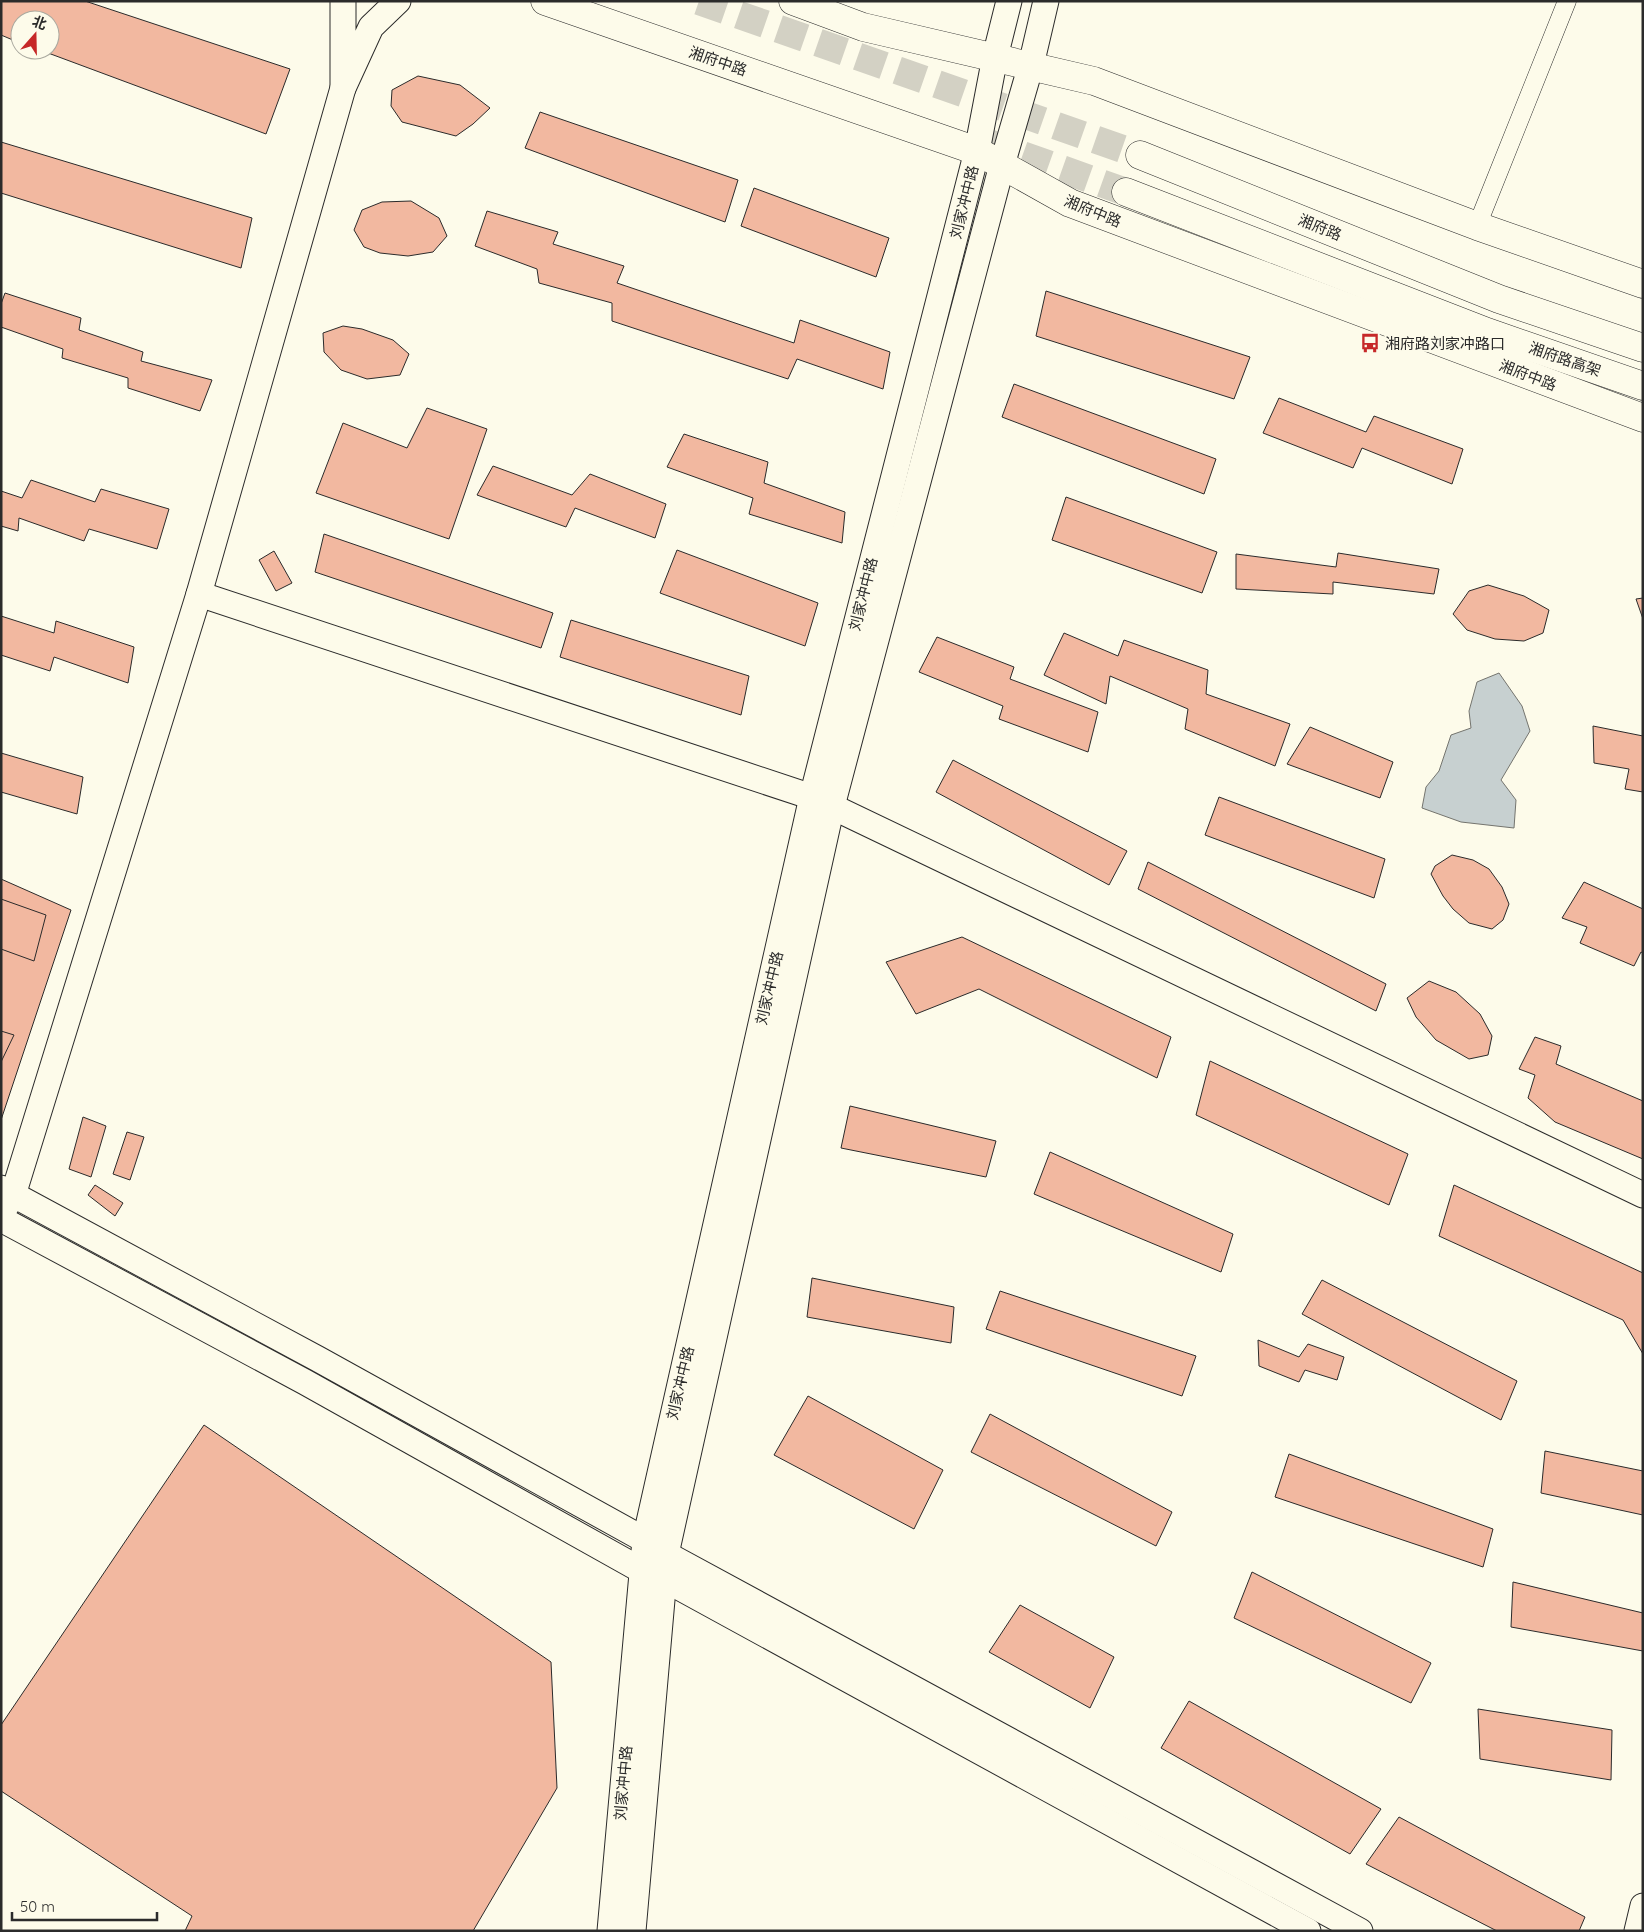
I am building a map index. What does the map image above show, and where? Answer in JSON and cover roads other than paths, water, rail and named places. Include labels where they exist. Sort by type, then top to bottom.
[{"type":"main road","points":[[343,1],[343,88]]},
{"type":"main road","points":[[4,1204],[199,594],[343,88],[371,27],[398,1]]},
{"type":"main road","name":"湘府中路","points":[[545,1],[977,151],[1070,203],[1643,418]]},
{"type":"main road","points":[[793,1],[863,27],[1094,81],[1477,226],[1643,284]]},
{"type":"main road","name":"刘家冲中路","points":[[633,1931],[653,1575],[645,1540],[977,151],[1009,1]]},
{"type":"main road","name":"刘家冲中路","points":[[610,1931],[653,1575],[666,1554],[822,801],[1031,65],[1046,1]]},
{"type":"main road","name":"湘府路","points":[[1140,155],[1499,299],[1643,348]]},
{"type":"main road","name":"湘府路高架","points":[[1126,192],[1487,332],[1643,386]]},
{"type":"main road","points":[[199,594],[822,801],[1643,1195]]},
{"type":"main road","points":[[4,1204],[318,1359],[645,1540],[666,1554],[1360,1931]]},
{"type":"main road","points":[[4,1204],[305,1382],[653,1575],[1308,1931]]},
{"type":"main road","points":[[1637,1931],[1643,1906]]},
{"type":"street","points":[[1477,226],[1566,1]]},
{"type":"tunnel","points":[[699,1],[1140,155]]},
{"type":"tunnel","points":[[983,141],[1126,192]]},
{"type":"place","name":"湘府路刘家冲路口","points":[[1370,343]]}]
